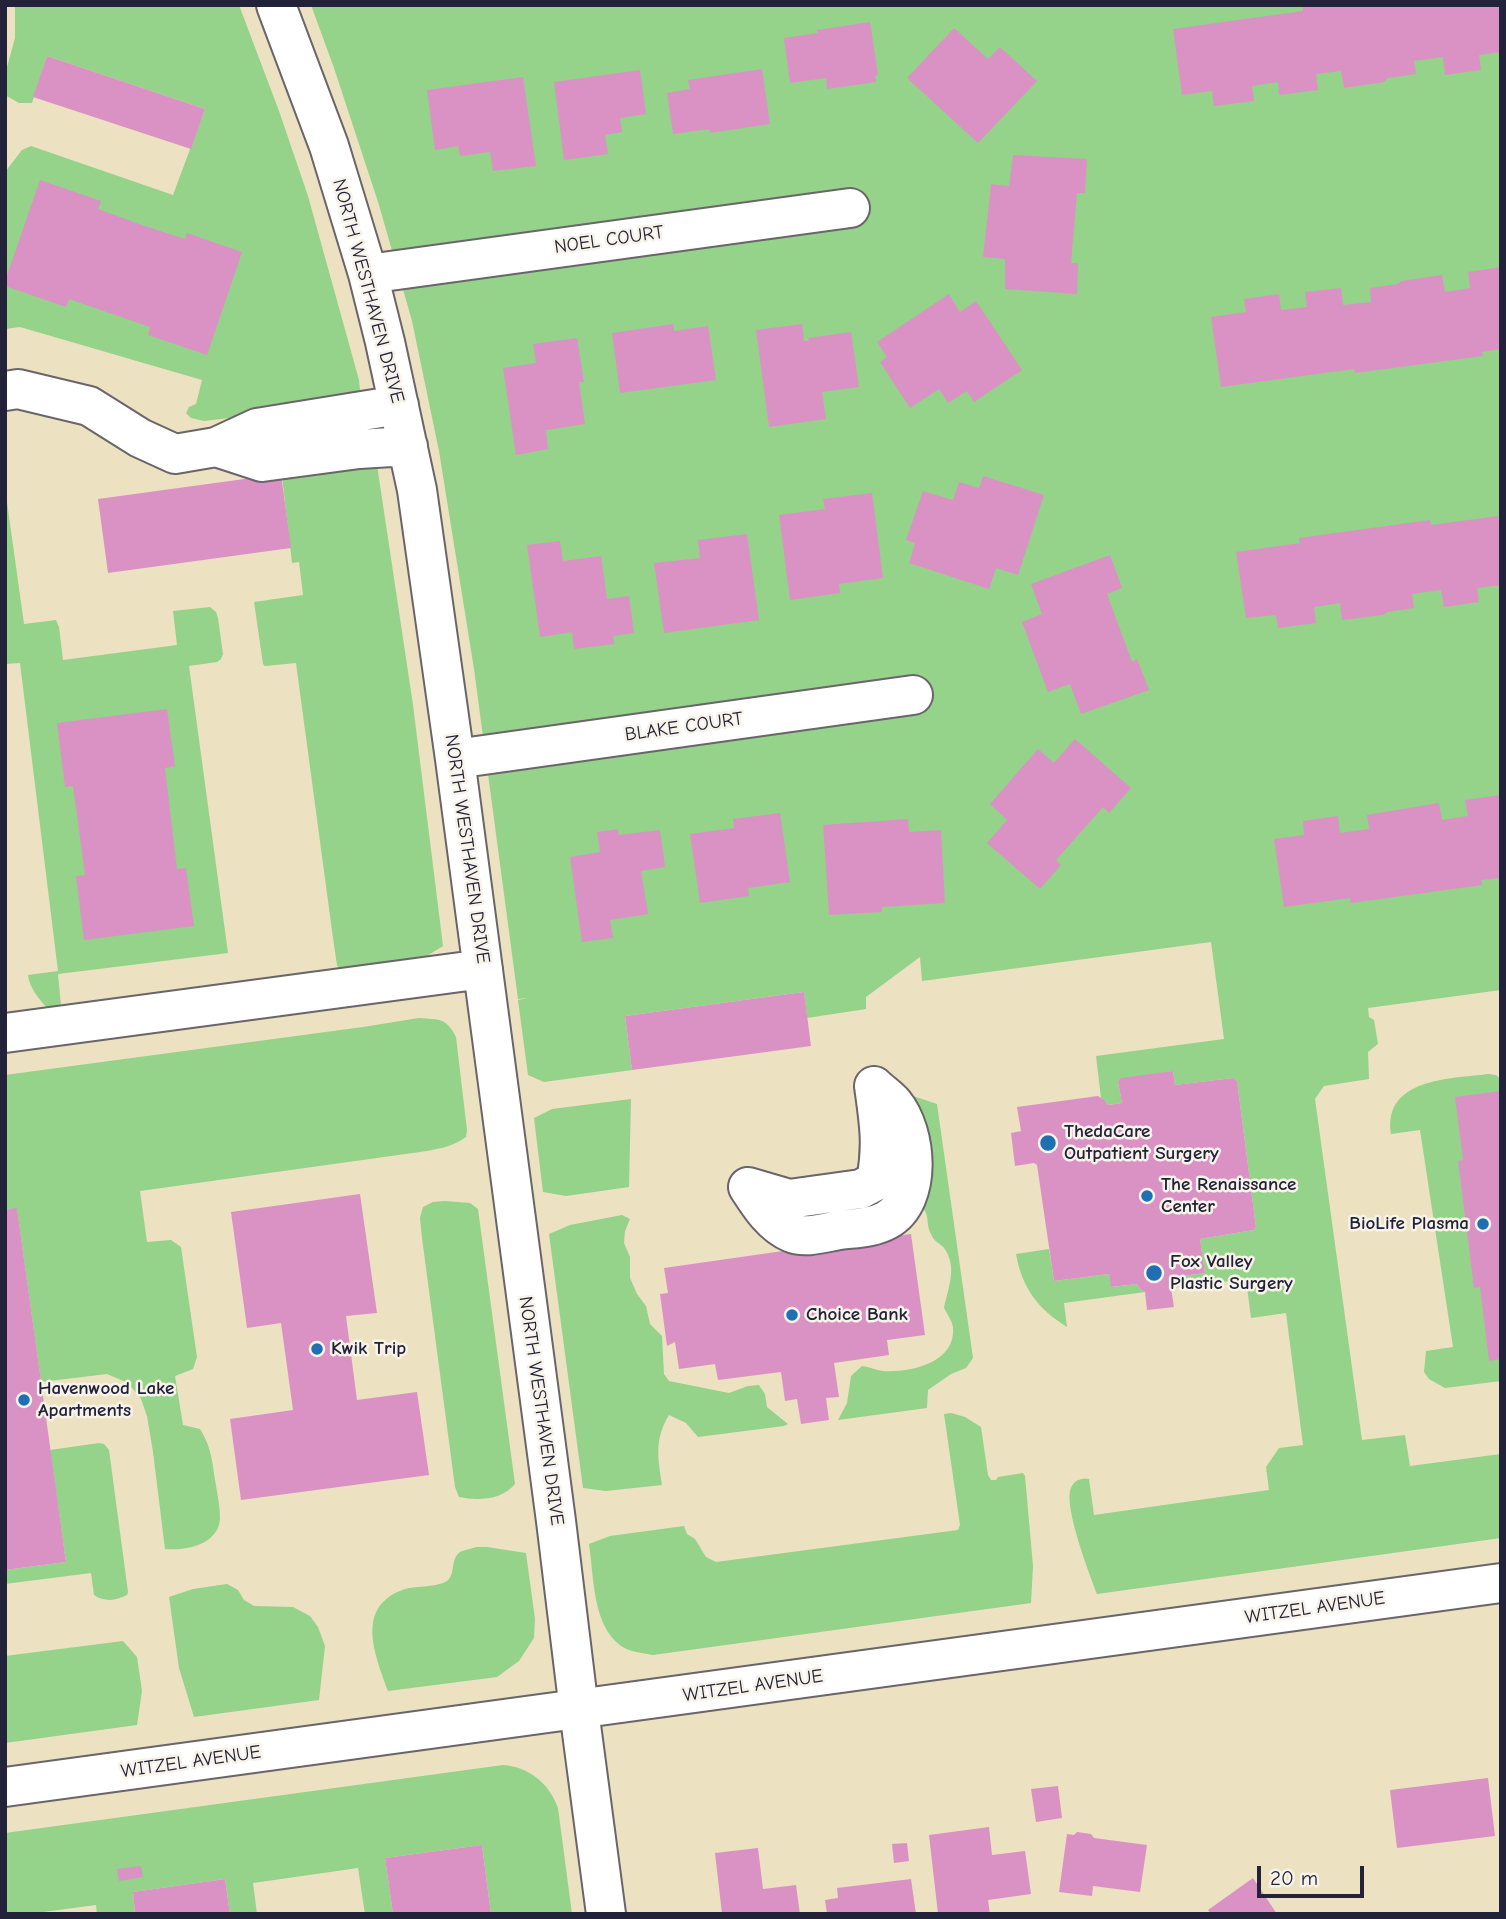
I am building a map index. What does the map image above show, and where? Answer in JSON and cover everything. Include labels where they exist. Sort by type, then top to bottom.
[{"type":"street","name":"NORTH WESTHAVEN DRIVE","points":[[276,5],[329,146],[368,274],[386,342],[417,490],[455,759],[606,1914]]},
{"type":"street","name":"NOEL COURT","points":[[368,274],[850,208]]},
{"type":"street","points":[[5,391],[18,389],[89,406],[140,438],[175,454],[216,447],[257,428],[399,405]]},
{"type":"street","points":[[216,447],[262,462],[359,449],[408,446]]},
{"type":"street","name":"BLAKE COURT","points":[[455,759],[913,695]]},
{"type":"street","points":[[5,1033],[483,970]]},
{"type":"street","points":[[748,1187],[762,1208],[780,1226],[793,1234],[867,1226],[885,1221],[897,1213],[909,1192],[913,1152],[906,1126],[894,1104],[874,1086]]},
{"type":"street","name":"WITZEL AVENUE","points":[[5,1787],[1501,1583]]},
{"type":"green space","points":[[15,5],[239,5],[308,196],[360,390],[339,400],[204,421],[191,418],[186,413],[189,407],[196,404],[202,380],[20,327],[5,329],[5,172],[22,150],[31,146],[173,195],[205,109],[47,56],[32,103],[19,103],[5,95],[7,67],[15,38]]},
{"type":"green space","points":[[311,5],[1501,5],[1501,990],[1368,1008],[1369,1017],[1374,1020],[1378,1044],[1368,1052],[1369,1079],[1324,1086],[1315,1099],[1362,1440],[1405,1435],[1410,1466],[1501,1454],[1501,1538],[1097,1594],[1078,1541],[1071,1509],[1071,1488],[1076,1481],[1089,1479],[1094,1515],[1269,1490],[1266,1467],[1279,1448],[1303,1445],[1286,1313],[1251,1318],[1246,1279],[1171,1288],[1176,1277],[1205,1273],[1200,1239],[1254,1230],[1256,1227],[1237,1081],[1233,1078],[1175,1085],[1173,1071],[1118,1082],[1122,1103],[1108,1105],[1101,1098],[1096,1056],[1224,1039],[1211,942],[922,981],[920,957],[866,997],[866,1009],[807,1018],[804,992],[625,1016],[632,1070],[544,1082],[528,1075],[518,1000],[527,998],[518,999],[474,669],[439,451],[412,321],[379,205]]},
{"type":"green space","points":[[377,465],[413,705],[443,946],[422,959],[340,970],[333,938],[296,663],[263,664],[254,602],[303,595],[299,562],[292,563],[281,468]]},
{"type":"green space","points":[[5,488],[24,624],[56,620],[63,660],[177,645],[173,611],[210,607],[218,618],[223,654],[217,662],[189,666],[228,953],[58,974],[61,1006],[47,1008],[32,988],[28,975],[58,971],[20,663],[5,664]]},
{"type":"green space","points":[[419,1018],[445,1023],[456,1037],[466,1137],[448,1146],[427,1151],[140,1191],[147,1242],[171,1240],[181,1247],[197,1357],[193,1369],[175,1376],[183,1425],[200,1429],[209,1448],[220,1513],[218,1527],[214,1535],[207,1540],[182,1549],[165,1549],[153,1452],[141,1399],[128,1383],[107,1374],[41,1382],[17,1209],[5,1210],[5,1075]]},
{"type":"green space","points":[[1488,1074],[1501,1079],[1501,1381],[1445,1388],[1429,1379],[1424,1372],[1426,1351],[1453,1347],[1420,1130],[1391,1134],[1391,1116],[1397,1102],[1422,1085],[1438,1080]]},
{"type":"green space","points":[[913,1096],[937,1104],[973,1358],[966,1368],[951,1374],[928,1390],[927,1408],[838,1420],[847,1403],[851,1376],[862,1366],[883,1371],[917,1368],[939,1358],[952,1340],[953,1326],[944,1308],[951,1278],[948,1255],[933,1238],[929,1231],[927,1215],[916,1201],[922,1161]]},
{"type":"green space","points":[[631,1099],[629,1187],[566,1196],[543,1192],[534,1118],[552,1109]]},
{"type":"green space","points":[[433,1202],[470,1203],[478,1209],[515,1484],[503,1493],[489,1498],[459,1497],[455,1487],[420,1218],[423,1207]]},
{"type":"green space","points":[[622,1215],[630,1219],[624,1243],[630,1257],[630,1278],[646,1306],[650,1324],[662,1336],[664,1374],[669,1381],[729,1393],[759,1385],[765,1394],[767,1407],[788,1424],[698,1437],[686,1423],[669,1415],[659,1441],[662,1485],[606,1491],[583,1488],[549,1234],[570,1225]]},
{"type":"green space","points":[[1049,1249],[1054,1281],[1109,1274],[1112,1287],[1137,1284],[1145,1292],[1064,1303],[1067,1327],[1048,1313],[1033,1296],[1022,1277],[1016,1254]]},
{"type":"green space","points":[[944,1414],[965,1417],[981,1427],[991,1480],[1023,1473],[1025,1476],[1033,1566],[1031,1603],[653,1655],[621,1646],[604,1626],[596,1599],[589,1544],[610,1536],[684,1526],[687,1534],[695,1539],[706,1557],[716,1562],[958,1530],[960,1525]]},
{"type":"green space","points":[[99,1443],[109,1450],[127,1595],[110,1600],[94,1595],[91,1573],[5,1584],[5,1570],[66,1562],[50,1450]]},
{"type":"green space","points":[[476,1547],[526,1553],[535,1619],[534,1638],[519,1661],[497,1677],[388,1691],[372,1633],[379,1607],[389,1597],[405,1589],[447,1581],[457,1555]]},
{"type":"green space","points":[[227,1584],[238,1590],[244,1600],[254,1606],[293,1607],[310,1616],[318,1627],[325,1646],[319,1700],[194,1717],[179,1668],[169,1597],[193,1589]]},
{"type":"green space","points":[[123,1641],[137,1657],[142,1691],[137,1725],[5,1743],[5,1656]]},
{"type":"green space","points":[[503,1765],[521,1769],[537,1778],[554,1799],[558,1808],[572,1914],[491,1914],[482,1845],[385,1858],[393,1914],[365,1914],[358,1868],[253,1883],[257,1914],[230,1914],[225,1879],[133,1892],[135,1914],[97,1914],[96,1905],[28,1914],[5,1914],[5,1833]]},
{"type":"building","points":[[1501,5],[1501,52],[1479,55],[1481,70],[1445,75],[1443,57],[1414,61],[1416,74],[1388,78],[1384,82],[1344,88],[1341,71],[1316,74],[1318,90],[1279,95],[1278,82],[1252,86],[1254,101],[1214,106],[1212,91],[1182,95],[1173,29],[1303,11],[1303,6]]},
{"type":"building","points":[[870,22],[878,75],[875,76],[876,82],[827,89],[826,78],[790,83],[784,38]]},
{"type":"building","points":[[954,28],[988,59],[1000,47],[1037,81],[978,143],[907,78]]},
{"type":"building","points":[[47,56],[205,109],[191,149],[33,97]]},
{"type":"building","points":[[762,69],[770,124],[710,133],[709,129],[673,134],[667,93],[690,89],[688,80]]},
{"type":"building","points":[[640,70],[646,114],[620,118],[622,132],[605,135],[608,154],[564,160],[554,82]]},
{"type":"building","points":[[523,77],[536,166],[493,171],[490,152],[460,156],[458,146],[435,150],[427,90]]},
{"type":"building","points":[[1013,155],[1087,159],[1085,193],[1077,193],[1071,263],[1078,263],[1077,294],[1005,289],[1005,259],[983,257],[991,184],[1009,186]]},
{"type":"building","points":[[40,180],[101,201],[98,209],[142,225],[185,239],[187,233],[242,252],[207,355],[148,335],[150,327],[69,299],[66,307],[5,286]]},
{"type":"building","points":[[1501,267],[1501,349],[1482,352],[1483,356],[1355,373],[1354,369],[1221,387],[1211,317],[1246,312],[1244,299],[1279,294],[1281,310],[1307,307],[1305,292],[1341,288],[1343,305],[1371,302],[1370,288],[1442,275],[1445,292],[1470,288],[1468,272]]},
{"type":"building","points":[[949,294],[960,312],[976,301],[1022,370],[974,402],[967,391],[948,403],[939,389],[910,408],[880,362],[887,357],[877,342]]},
{"type":"building","points":[[673,324],[674,331],[708,326],[716,380],[620,393],[612,333]]},
{"type":"building","points":[[802,324],[804,341],[809,341],[808,338],[851,332],[859,387],[822,392],[826,419],[769,427],[756,330]]},
{"type":"building","points":[[577,338],[584,382],[579,382],[585,424],[546,430],[548,449],[516,455],[503,368],[536,363],[533,344]]},
{"type":"building","points":[[281,474],[291,548],[108,573],[98,499]]},
{"type":"building","points":[[983,476],[1044,495],[1018,575],[996,568],[989,589],[909,563],[915,543],[906,540],[923,491],[953,500],[959,482],[979,488]]},
{"type":"building","points":[[872,493],[883,578],[839,584],[840,593],[790,600],[779,515],[825,509],[823,499]]},
{"type":"building","points":[[1498,516],[1501,585],[1477,588],[1479,602],[1444,607],[1441,590],[1412,594],[1414,608],[1383,615],[1342,620],[1340,603],[1314,607],[1316,623],[1278,628],[1276,615],[1246,618],[1236,552],[1300,543],[1299,538],[1430,520],[1431,525]]},
{"type":"building","points":[[747,534],[759,620],[664,633],[654,563],[700,558],[698,540]]},
{"type":"building","points":[[560,541],[563,561],[601,556],[607,599],[629,596],[634,633],[613,636],[614,644],[574,649],[572,632],[540,637],[527,545]]},
{"type":"building","points":[[1110,555],[1122,588],[1107,594],[1132,662],[1137,659],[1149,690],[1081,714],[1070,684],[1048,692],[1022,622],[1042,614],[1031,584]]},
{"type":"building","points":[[167,709],[175,766],[165,768],[177,869],[186,868],[194,926],[84,940],[76,876],[85,875],[73,786],[65,787],[57,723]]},
{"type":"building","points":[[1075,739],[1131,788],[1109,813],[1103,807],[1056,860],[1061,865],[1040,889],[987,843],[1007,820],[990,804],[1038,749],[1054,763]]},
{"type":"building","points":[[1501,795],[1501,878],[1481,880],[1482,885],[1351,903],[1350,898],[1284,907],[1274,839],[1304,835],[1303,821],[1338,816],[1340,833],[1369,829],[1367,815],[1439,803],[1442,820],[1468,816],[1465,800]]},
{"type":"building","points":[[780,813],[790,882],[748,888],[749,896],[700,903],[690,834],[734,828],[733,819]]},
{"type":"building","points":[[908,819],[909,832],[941,830],[945,903],[882,907],[882,912],[829,915],[823,825]]},
{"type":"building","points":[[618,829],[619,835],[660,830],[665,867],[641,871],[648,914],[610,920],[613,938],[582,942],[570,857],[600,852],[597,832]]},
{"type":"building","points":[[804,992],[811,1046],[632,1070],[625,1016]]},
{"type":"building","name":"The Renaissance Center","points":[[1173,1071],[1175,1085],[1233,1078],[1237,1081],[1256,1227],[1254,1230],[1200,1239],[1205,1273],[1176,1277],[1171,1288],[1174,1307],[1147,1310],[1145,1292],[1137,1284],[1111,1287],[1109,1274],[1054,1281],[1037,1165],[1034,1163],[1015,1166],[1011,1133],[1021,1131],[1017,1107],[1098,1096],[1108,1105],[1122,1103],[1118,1082],[1121,1078]]},
{"type":"building","name":"BioLife Plasma","points":[[1501,1091],[1501,1359],[1489,1361],[1480,1287],[1474,1288],[1458,1161],[1463,1160],[1455,1097]]},
{"type":"building","name":"Kwik Trip","points":[[360,1194],[377,1313],[346,1316],[357,1400],[417,1392],[429,1475],[241,1500],[230,1419],[293,1410],[281,1323],[247,1328],[231,1212]]},
{"type":"building","name":"Choice Bank","points":[[804,1197],[874,1239],[911,1234],[925,1335],[887,1340],[889,1355],[834,1363],[839,1397],[826,1398],[829,1420],[801,1424],[797,1399],[785,1401],[781,1372],[718,1380],[715,1364],[679,1369],[675,1342],[667,1346],[660,1294],[668,1293],[664,1268],[811,1247]]},
{"type":"building","name":"Havenwood Lake Apartments","points":[[17,1208],[66,1562],[5,1570],[5,1210]]},
{"type":"building","points":[[1488,1778],[1495,1836],[1397,1848],[1390,1790]]},
{"type":"building","points":[[1058,1786],[1062,1818],[1036,1822],[1031,1789]]},
{"type":"building","points":[[989,1827],[992,1855],[1025,1851],[1031,1894],[988,1900],[990,1914],[938,1914],[929,1835]]},
{"type":"building","points":[[1077,1832],[1091,1834],[1094,1838],[1147,1845],[1140,1892],[1093,1886],[1092,1896],[1059,1892],[1067,1834],[1074,1835]]},
{"type":"building","points":[[907,1843],[909,1861],[894,1863],[892,1844]]},
{"type":"building","points":[[482,1845],[491,1914],[393,1914],[385,1858]]},
{"type":"building","points":[[758,1848],[763,1889],[796,1885],[800,1914],[722,1914],[715,1853]]},
{"type":"building","points":[[141,1866],[143,1877],[119,1881],[117,1869]]},
{"type":"building","points":[[1253,1878],[1277,1914],[1211,1914],[1208,1910]]},
{"type":"building","points":[[225,1879],[230,1914],[135,1914],[133,1892]]},
{"type":"building","points":[[911,1879],[916,1914],[827,1914],[825,1900],[838,1898],[837,1888]]},
{"type":"place","name":"ThedaCare Outpatient Surgery","points":[[1048,1143]]},
{"type":"place","name":"The Renaissance Center","points":[[1147,1196]]},
{"type":"place","name":"BioLife Plasma","points":[[1483,1224]]},
{"type":"place","name":"Fox Valley Plastic Surgery","points":[[1154,1273]]},
{"type":"place","name":"Choice Bank","points":[[792,1315]]},
{"type":"place","name":"Kwik Trip","points":[[317,1349]]},
{"type":"place","name":"Havenwood Lake Apartments","points":[[24,1400]]}]
